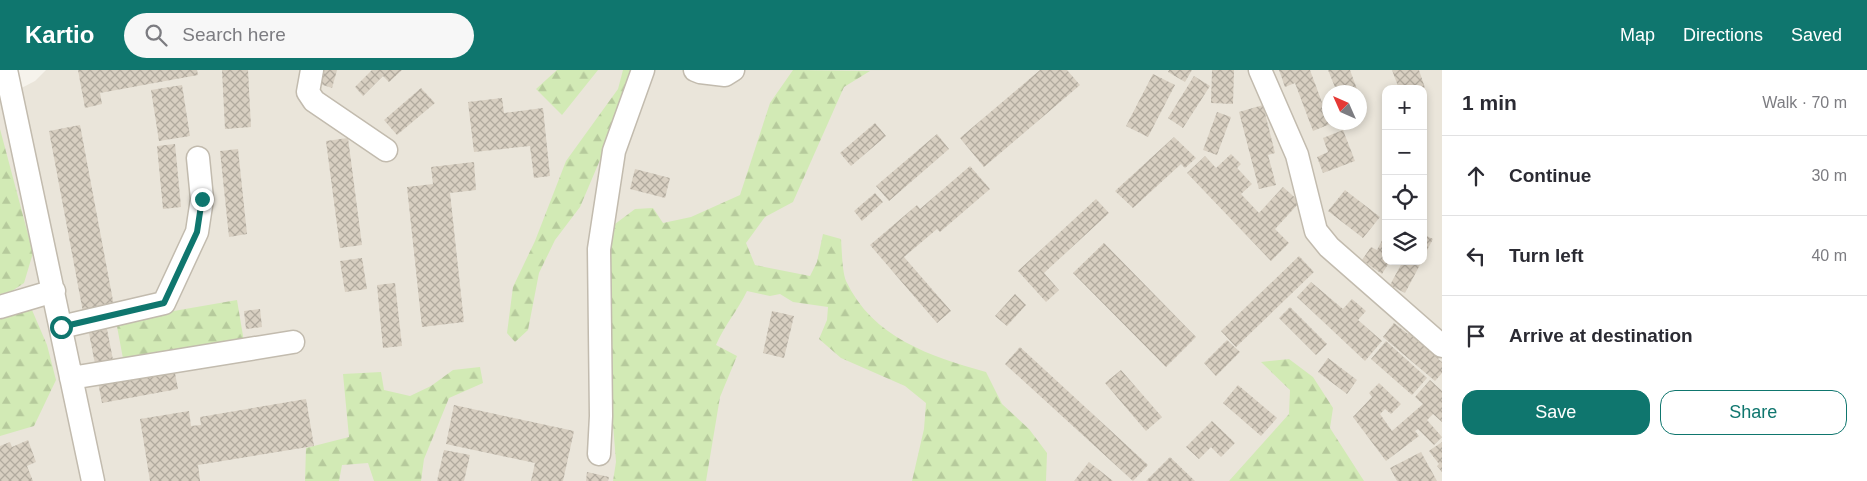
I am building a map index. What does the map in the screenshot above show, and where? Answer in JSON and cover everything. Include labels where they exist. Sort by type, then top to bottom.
[{"type":"street","points":[[312,70],[308,92],[314,101],[386,150]]},
{"type":"street","points":[[598,454],[601,416],[599,250],[614,151],[643,70]]},
{"type":"street","points":[[695,70],[725,75],[733,70]]},
{"type":"street","points":[[1260,70],[1297,155],[1316,231],[1329,247],[1442,346]]},
{"type":"street","points":[[10,76],[93,481]]},
{"type":"street","points":[[61,327],[164,303],[197,232],[202,199],[198,158]]},
{"type":"street","points":[[0,307],[54,291]]},
{"type":"street","points":[[71,378],[293,342]]},
{"type":"shaded area","points":[[46,70],[1251,70],[1301,194],[1308,238],[1442,354],[1442,481],[0,481],[0,99],[35,81]]},
{"type":"shaded area","points":[[1268,70],[1442,70],[1442,339],[1323,225]]},
{"type":"green space","points":[[557,70],[598,70],[562,115],[536,89]]},
{"type":"green space","points":[[623,70],[635,70],[614,127],[580,207],[555,240],[539,273],[528,330],[515,342],[507,333],[513,287],[535,241],[566,161],[618,89]]},
{"type":"green space","points":[[793,70],[870,71],[844,87],[793,202],[765,217],[746,243],[755,265],[810,276],[817,262],[823,234],[841,239],[846,281],[857,300],[871,317],[905,342],[945,359],[986,372],[1002,404],[1029,429],[1047,453],[1046,481],[912,481],[924,429],[926,403],[905,386],[841,358],[819,339],[827,320],[828,307],[793,302],[780,294],[770,296],[747,291],[716,345],[737,356],[720,397],[706,481],[613,481],[616,462],[607,255],[615,224],[635,209],[653,208],[663,223],[691,217],[740,195],[770,103]]},
{"type":"green space","points":[[0,129],[33,253],[24,283],[12,291],[0,294]]},
{"type":"green space","points":[[237,300],[244,342],[124,364],[116,321]]},
{"type":"green space","points":[[32,310],[47,345],[56,380],[34,426],[0,436],[0,318]]},
{"type":"green space","points":[[1289,359],[1313,377],[1333,408],[1330,428],[1364,481],[1229,481],[1289,414],[1290,390],[1261,362]]},
{"type":"green space","points":[[480,367],[483,383],[449,398],[424,459],[421,481],[374,481],[368,463],[342,465],[339,481],[305,481],[306,448],[349,437],[343,374],[381,372],[384,390],[410,396],[431,386],[453,370]]},
{"type":"building","points":[[78,70],[197,70],[198,75],[100,93],[102,104],[85,108]]},
{"type":"building","points":[[222,70],[248,70],[251,127],[225,129]]},
{"type":"building","points":[[319,70],[337,70],[332,88],[320,84]]},
{"type":"building","points":[[372,70],[402,70],[389,82],[383,76],[363,96],[355,87]]},
{"type":"building","points":[[1040,70],[1067,70],[1080,85],[984,167],[960,138]]},
{"type":"building","points":[[1169,70],[1192,70],[1185,82],[1168,72]]},
{"type":"building","points":[[1212,70],[1234,70],[1233,104],[1211,103]]},
{"type":"building","points":[[1279,70],[1310,70],[1322,102],[1322,127],[1313,131],[1295,83],[1285,87]]},
{"type":"building","points":[[1328,70],[1350,70],[1355,85],[1334,85]]},
{"type":"building","points":[[1392,70],[1419,70],[1424,85],[1398,85]]},
{"type":"building","points":[[1153,74],[1175,85],[1148,137],[1126,126]]},
{"type":"building","points":[[1194,76],[1210,86],[1183,128],[1168,118]]},
{"type":"building","points":[[182,85],[190,136],[159,141],[151,90]]},
{"type":"building","points":[[421,88],[435,103],[397,135],[384,120]]},
{"type":"building","points":[[502,98],[504,113],[543,108],[550,176],[534,178],[530,146],[474,152],[468,102]]},
{"type":"building","points":[[1263,105],[1275,153],[1268,155],[1276,185],[1259,189],[1239,112]]},
{"type":"building","points":[[1217,112],[1231,117],[1217,155],[1203,150]]},
{"type":"building","points":[[875,123],[886,136],[851,166],[840,153]]},
{"type":"building","points":[[80,125],[114,306],[83,312],[49,131]]},
{"type":"building","points":[[1343,130],[1355,161],[1323,173],[1317,157],[1328,152],[1323,138]]},
{"type":"building","points":[[937,134],[949,149],[889,201],[876,186]]},
{"type":"building","points":[[1174,137],[1196,158],[1185,168],[1181,164],[1133,208],[1115,191]]},
{"type":"building","points":[[348,138],[362,245],[340,248],[326,141]]},
{"type":"building","points":[[175,144],[181,207],[163,209],[157,146]]},
{"type":"building","points":[[238,149],[247,234],[229,237],[220,151]]},
{"type":"building","points":[[1231,154],[1241,164],[1237,168],[1252,184],[1241,194],[1259,213],[1283,187],[1300,202],[1275,229],[1289,243],[1271,261],[1187,173],[1205,156],[1216,168]]},
{"type":"building","points":[[474,162],[476,190],[450,193],[464,322],[422,327],[407,187],[433,184],[431,167]]},
{"type":"building","points":[[970,166],[990,189],[940,232],[937,229],[904,257],[951,311],[937,323],[870,245],[917,205],[920,209]]},
{"type":"building","points":[[635,169],[670,178],[665,198],[630,189]]},
{"type":"building","points":[[1345,190],[1380,217],[1363,238],[1328,211]]},
{"type":"building","points":[[875,193],[883,202],[862,221],[854,211]]},
{"type":"building","points":[[1096,199],[1109,213],[1044,273],[1059,290],[1046,302],[1018,271]]},
{"type":"building","points":[[1427,236],[1433,239],[1427,250]]},
{"type":"building","points":[[1382,241],[1382,265],[1388,265],[1382,274],[1362,260],[1371,247],[1377,250]]},
{"type":"building","points":[[1104,243],[1196,337],[1166,367],[1073,273]]},
{"type":"building","points":[[1299,256],[1314,272],[1236,347],[1221,331]]},
{"type":"building","points":[[362,258],[367,289],[345,292],[340,261]]},
{"type":"building","points":[[1401,265],[1420,265],[1405,293],[1390,285]]},
{"type":"building","points":[[1311,282],[1343,309],[1352,299],[1366,311],[1358,320],[1382,341],[1365,361],[1297,297]]},
{"type":"building","points":[[395,283],[402,346],[383,348],[377,285]]},
{"type":"building","points":[[1015,294],[1026,305],[1007,326],[995,316]]},
{"type":"building","points":[[1290,307],[1327,344],[1316,355],[1279,318]]},
{"type":"building","points":[[260,309],[262,327],[246,329],[244,311]]},
{"type":"building","points":[[772,311],[794,316],[784,358],[763,353]]},
{"type":"building","points":[[1394,323],[1408,334],[1411,330],[1441,355],[1438,359],[1442,362],[1442,373],[1435,381],[1383,337]]},
{"type":"building","points":[[106,324],[114,365],[96,369],[88,328]]},
{"type":"building","points":[[1227,340],[1240,352],[1216,376],[1204,363]]},
{"type":"building","points":[[1386,341],[1427,378],[1412,395],[1371,359]]},
{"type":"building","points":[[1020,347],[1148,465],[1133,481],[1005,364]]},
{"type":"building","points":[[1328,358],[1357,380],[1347,394],[1318,372]]},
{"type":"building","points":[[174,368],[178,389],[102,403],[98,382]]},
{"type":"building","points":[[1121,370],[1162,417],[1146,431],[1105,383]]},
{"type":"building","points":[[1430,380],[1442,391],[1442,422],[1433,414],[1427,420],[1442,437],[1434,445],[1418,429],[1415,431],[1419,436],[1386,461],[1353,417],[1372,397],[1369,393],[1379,383],[1401,404],[1391,414],[1385,409],[1380,414],[1392,431],[1423,404],[1415,397]]},
{"type":"building","points":[[1238,385],[1277,418],[1261,436],[1223,403]]},
{"type":"building","points":[[306,399],[314,446],[198,465],[200,481],[150,481],[140,419],[189,411],[191,426],[201,425],[200,417]]},
{"type":"building","points":[[454,405],[574,431],[563,481],[531,481],[535,463],[446,444]]},
{"type":"building","points":[[1212,421],[1235,443],[1221,457],[1211,447],[1199,459],[1186,447]]},
{"type":"building","points":[[28,440],[36,462],[27,466],[33,481],[0,481],[0,446],[10,442],[12,447]]},
{"type":"building","points":[[1442,442],[1442,472],[1437,466],[1439,464],[1429,451]]},
{"type":"building","points":[[444,450],[470,455],[464,481],[437,481]]},
{"type":"building","points":[[1421,452],[1437,481],[1397,481],[1390,468]]},
{"type":"building","points":[[1170,457],[1195,481],[1146,481]]},
{"type":"building","points":[[1089,462],[1113,481],[1074,481]]},
{"type":"building","points":[[587,472],[609,477],[608,481],[586,481]]},
{"type":"route","points":[[61,327],[164,303],[197,232],[202,199]]}]
